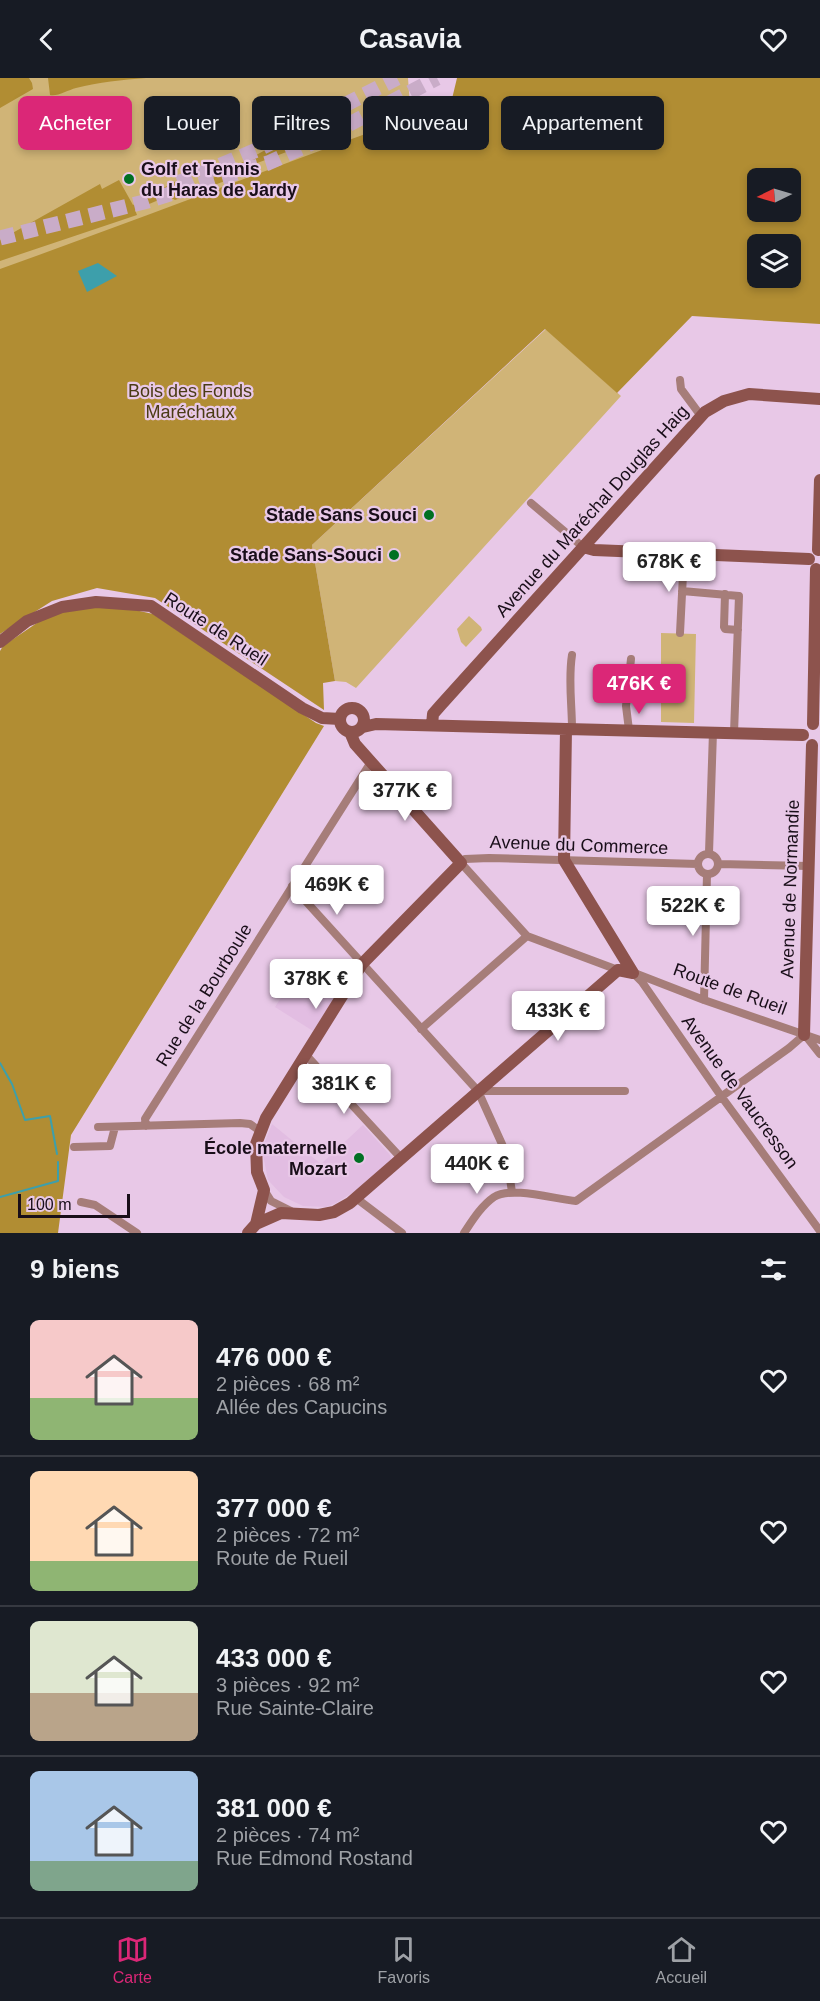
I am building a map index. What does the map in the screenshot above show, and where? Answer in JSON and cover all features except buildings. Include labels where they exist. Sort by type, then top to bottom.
[{"type":"street","points":[[680,380],[681,389],[701,416]]},
{"type":"street","name":"Avenue du Maréchal Douglas Haig","points":[[432,725],[433,714],[701,416],[724,401],[750,394],[820,399]]},
{"type":"street","points":[[816,744],[807,743],[803,735],[805,729],[817,726],[817,559],[820,480]]},
{"type":"street","points":[[531,502],[583,547],[594,550],[817,559]]},
{"type":"street","points":[[680,633],[684,555]]},
{"type":"street","points":[[682,591],[739,596],[734,733]]},
{"type":"street","points":[[725,594],[724,627],[738,630]]},
{"type":"street","name":"Route de Rueil","points":[[0,642],[27,621],[62,607],[96,602],[151,606],[302,708],[322,718],[340,719]]},
{"type":"street","points":[[252,1229],[281,1213],[327,1214],[342,1208],[478,1091],[627,970],[564,860],[572,703],[569,683],[572,656]]},
{"type":"street","points":[[629,730],[626,706],[631,659]]},
{"type":"street","points":[[359,726],[359,710],[352,707],[344,710],[340,719],[342,728],[359,726],[376,724],[803,735]]},
{"type":"street","name":"Route de Rueil","points":[[359,726],[359,747],[527,936],[804,1035]]},
{"type":"street","points":[[709,853],[713,732]]},
{"type":"street","name":"Avenue de Normandie","points":[[804,1035],[814,866],[816,744]]},
{"type":"street","name":"Rue de la Bourboule","points":[[146,1122],[371,762]]},
{"type":"street","points":[[709,853],[717,858],[719,864],[714,873],[707,874],[700,870],[698,864],[702,855],[709,853]]},
{"type":"street","name":"Avenue du Commerce","points":[[460,863],[465,859],[698,864]]},
{"type":"street","points":[[297,1213],[271,1201],[257,1172],[256,1144],[274,1103],[362,964],[460,863]]},
{"type":"street","points":[[719,864],[814,866]]},
{"type":"street","points":[[704,1000],[707,874]]},
{"type":"street","points":[[292,886],[478,1091],[506,1153],[512,1192]]},
{"type":"street","points":[[421,1029],[527,936]]},
{"type":"street","name":"Avenue de Vaucresson","points":[[627,970],[642,982],[721,1096],[820,1231]]},
{"type":"street","points":[[464,1233],[479,1211],[494,1197],[506,1192],[576,1202],[804,1035],[818,1047]]},
{"type":"street","points":[[306,1055],[401,1158]]},
{"type":"street","points":[[478,1091],[625,1091]]},
{"type":"street","points":[[98,1127],[146,1122],[240,1123],[250,1124],[261,1131]]},
{"type":"street","points":[[74,1147],[110,1146],[115,1127]]},
{"type":"street","points":[[252,1229],[264,1190]]},
{"type":"street","points":[[356,1198],[397,1232]]},
{"type":"street","points":[[81,1202],[95,1205],[137,1233]]},
{"type":"shaded area","name":"Golf et Tennis du Haras de Jardy","points":[[0,78],[408,78],[409,96],[363,96],[363,138],[351,142],[351,96],[252,96],[252,150],[330,150],[0,272]]},
{"type":"shaded area","points":[[98,263],[117,276],[87,292],[78,271]]},
{"type":"shaded area","name":"Stade Sans Souci","points":[[546,329],[621,396],[356,688],[346,682],[335,681],[312,545]]},
{"type":"shaded area","points":[[469,616],[482,630],[466,647],[461,642],[457,629]]},
{"type":"shaded area","points":[[661,633],[696,634],[694,723],[661,722]]},
{"type":"shaded area","points":[[296,974],[334,998],[313,1031],[275,1007]]},
{"type":"shaded area","points":[[272,1124],[321,1164],[363,1125],[390,1155],[391,1160],[355,1191],[336,1203],[326,1207],[303,1206],[284,1197],[268,1180],[263,1155],[264,1144]]},
{"type":"green space","points":[[0,78],[29,78],[33,89],[0,108]]},
{"type":"green space","points":[[48,78],[146,78],[93,84],[50,95]]},
{"type":"green space","name":"Bois des Fonds Maréchaux","points":[[457,78],[820,78],[820,324],[692,316],[617,393],[545,329],[312,545],[335,681],[323,683],[324,710],[155,598],[97,588],[52,601],[0,634],[0,269],[323,150],[351,150],[351,140],[363,135],[363,150],[489,150],[489,96],[453,96]]},
{"type":"green space","points":[[292,150],[236,171],[238,176],[175,200],[168,196],[135,210],[137,215],[0,261],[0,240],[100,184],[102,189],[119,180],[133,205],[176,181],[184,194],[261,152]]},
{"type":"green space","points":[[99,602],[153,614],[316,723],[324,726],[71,1135],[58,1233],[0,1233],[0,651],[3,646],[56,610]]},
{"type":"waterway","points":[[0,1063],[12,1084],[25,1120],[50,1116],[57,1154]]},
{"type":"waterway","points":[[0,1197],[58,1181],[58,1162]]},
{"type":"tunnel","points":[[178,183],[259,149],[397,78]]},
{"type":"tunnel","points":[[0,238],[148,201],[268,163],[321,139],[437,78]]},
{"type":"place","name":"Golf et Tennis du Haras de Jardy","points":[[129,179]]},
{"type":"place","name":"Stade Sans Souci","points":[[429,515]]},
{"type":"place","name":"Stade Sans-Souci","points":[[394,555]]},
{"type":"place","name":"École maternelle Mozart","points":[[359,1158]]}]
